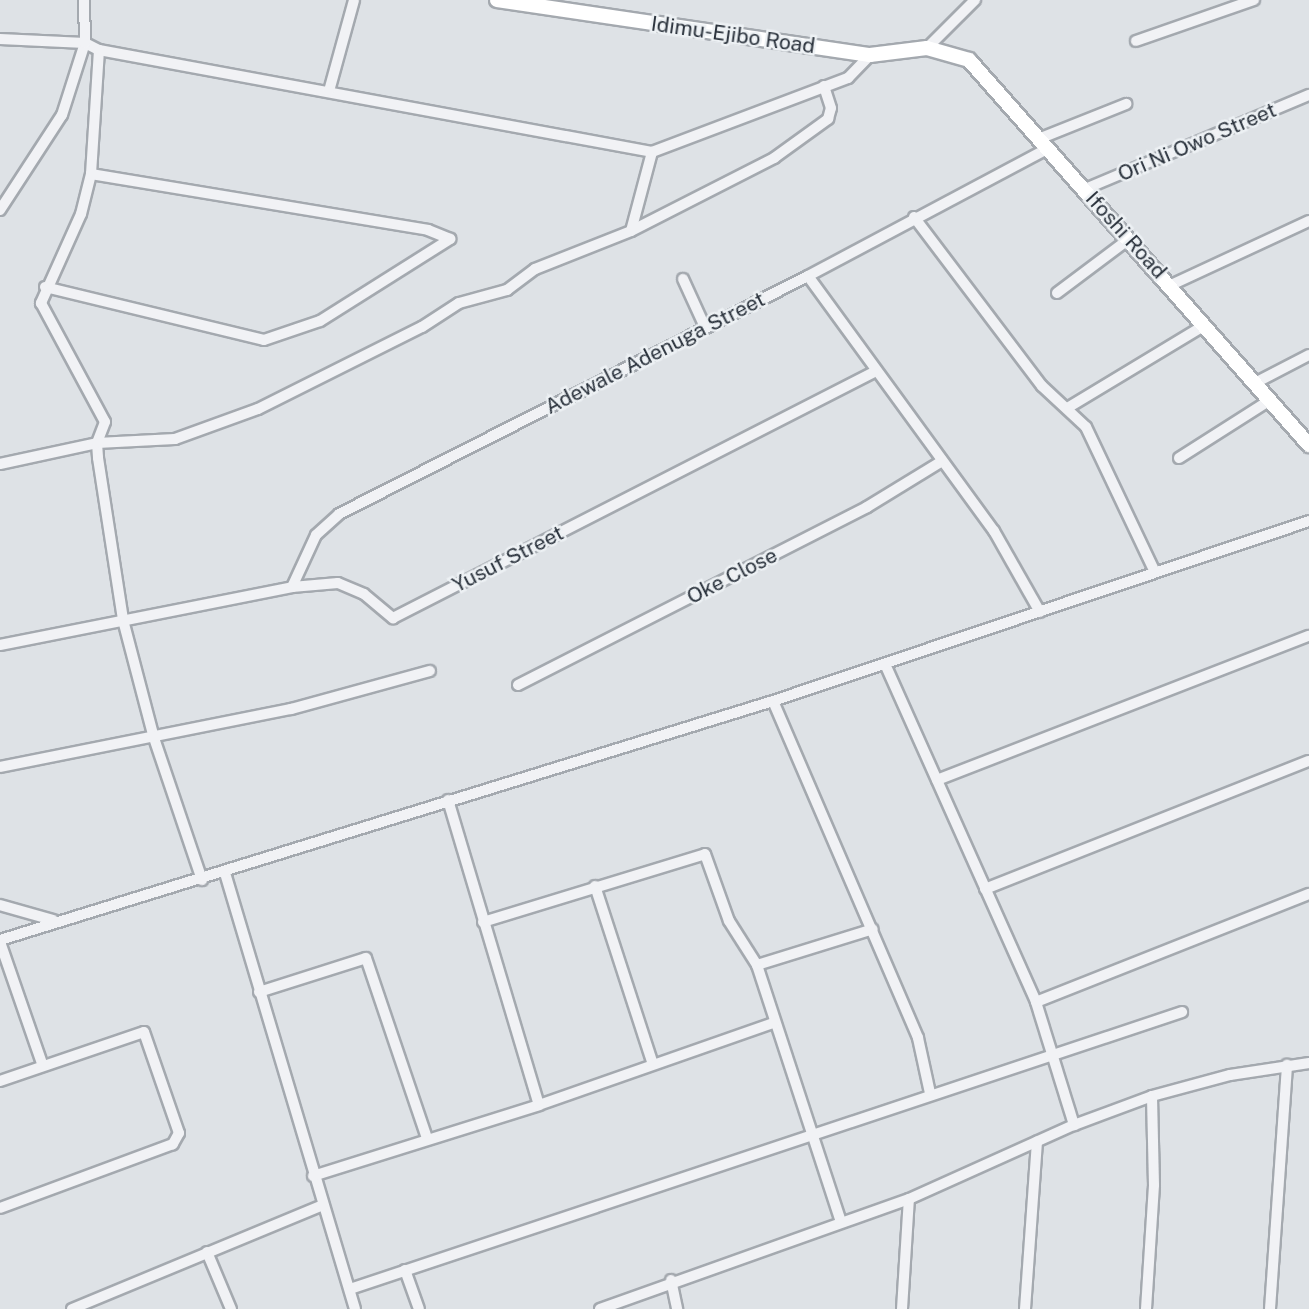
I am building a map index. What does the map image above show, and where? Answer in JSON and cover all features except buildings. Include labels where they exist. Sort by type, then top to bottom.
[{"type":"main road","name":"Idimu-Ejibo Road","points":[[497,0],[870,55],[927,48]]},
{"type":"main road","name":"Ifoshi Road","points":[[927,48],[969,60],[1171,285],[1309,445]]},
{"type":"street","points":[[0,211],[62,115],[85,43],[84,0]]},
{"type":"street","points":[[329,91],[354,0]]},
{"type":"street","points":[[927,48],[975,0]]},
{"type":"street","points":[[1136,41],[1254,0]]},
{"type":"street","points":[[0,39],[85,43],[99,50],[652,152],[848,78],[870,55]]},
{"type":"street","points":[[99,50],[91,174],[82,214],[44,287],[42,309],[103,414],[103,432],[97,443],[123,620],[154,738],[202,880]]},
{"type":"street","points":[[0,464],[97,443],[175,439],[220,425],[339,370],[458,303],[508,290],[535,269],[631,231],[729,184],[828,118],[831,108],[824,86]]},
{"type":"street","name":"Ori Ni Owo Street","points":[[1085,188],[1309,95]]},
{"type":"street","name":"Adewale Adenuga Street","points":[[292,587],[316,535],[339,514],[808,276],[1045,143],[1126,104]]},
{"type":"street","points":[[631,231],[652,152]]},
{"type":"street","points":[[44,287],[264,340],[320,321],[450,239],[428,230],[91,174]]},
{"type":"street","points":[[914,218],[1042,386],[1069,407],[1086,427],[1154,570]]},
{"type":"street","points":[[1171,285],[1309,221]]},
{"type":"street","points":[[1057,293],[1129,239]]},
{"type":"street","points":[[808,276],[994,531],[1040,612]]},
{"type":"street","points":[[683,279],[705,327]]},
{"type":"street","points":[[1069,407],[1205,325]]},
{"type":"street","points":[[1255,383],[1309,355]]},
{"type":"street","name":"Yusuf Street","points":[[0,645],[292,587],[338,583],[364,594],[393,618],[876,371]]},
{"type":"street","points":[[1178,458],[1270,400]]},
{"type":"street","name":"Oke Close","points":[[518,685],[867,508],[942,461]]},
{"type":"street","points":[[43,1066],[0,941],[53,920],[202,880],[448,800],[773,701],[1040,612],[1154,570],[1309,521]]},
{"type":"street","points":[[937,780],[1309,636]]},
{"type":"street","points":[[885,664],[1036,1002],[1074,1125]]},
{"type":"street","points":[[0,767],[292,709],[430,671]]},
{"type":"street","points":[[773,701],[918,1038],[930,1093]]},
{"type":"street","points":[[985,888],[1309,761]]},
{"type":"street","points":[[448,800],[539,1105]]},
{"type":"street","points":[[484,922],[705,854],[729,921],[757,965],[773,1023],[841,1222]]},
{"type":"street","points":[[225,873],[258,992],[355,1309]]},
{"type":"street","points":[[595,886],[653,1064]]},
{"type":"street","points":[[1036,1002],[1309,894]]},
{"type":"street","points":[[0,905],[53,920]]},
{"type":"street","points":[[757,965],[873,929]]},
{"type":"street","points":[[258,992],[366,958],[427,1138]]},
{"type":"street","points":[[350,1289],[1052,1052],[1182,1012]]},
{"type":"street","points":[[313,1176],[539,1105],[773,1023]]},
{"type":"street","points":[[0,1081],[144,1032],[178,1138],[173,1144],[0,1208]]},
{"type":"street","points":[[600,1309],[671,1280],[909,1199],[1074,1125],[1152,1096],[1287,1065],[1309,1063]]},
{"type":"street","points":[[1270,1309],[1287,1065]]},
{"type":"street","points":[[1146,1309],[1154,1185],[1152,1096]]},
{"type":"street","points":[[1025,1309],[1037,1141]]},
{"type":"street","points":[[902,1309],[909,1199]]},
{"type":"street","points":[[72,1309],[323,1206]]},
{"type":"street","points":[[207,1252],[231,1309]]},
{"type":"street","points":[[405,1270],[419,1309]]},
{"type":"street","points":[[671,1280],[677,1309]]}]
